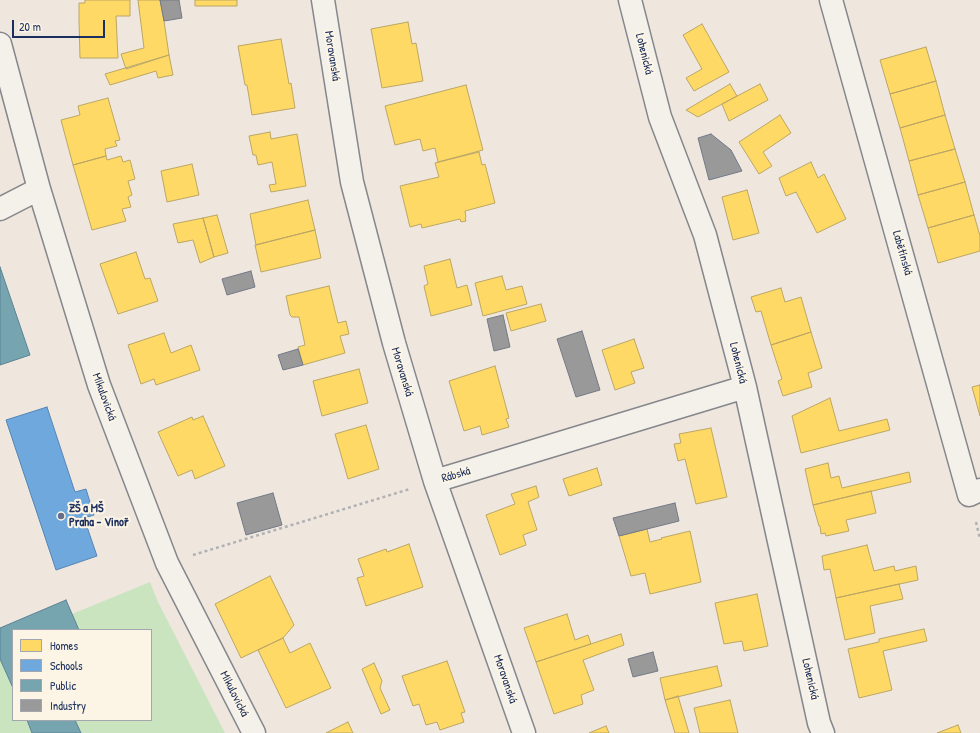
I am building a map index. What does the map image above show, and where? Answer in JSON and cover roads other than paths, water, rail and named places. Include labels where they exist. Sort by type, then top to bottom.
[{"type":"street","name":"Moravanská","points":[[324,0],[352,182],[394,343],[435,481],[524,733]]},
{"type":"street","name":"Lohenická","points":[[630,0],[660,117],[705,235],[745,387],[819,723],[823,733]]},
{"type":"street","name":"Labětínská","points":[[831,0],[969,495],[980,490]]},
{"type":"street","name":"Mikulovická","points":[[0,44],[39,190],[99,385],[167,562],[254,733]]},
{"type":"street","points":[[0,209],[39,190]]},
{"type":"street","name":"Rábská","points":[[435,481],[745,387]]},
{"type":"place","name":"ZŠ a MŠ Praha - Vinoř","points":[[61,516]]}]
